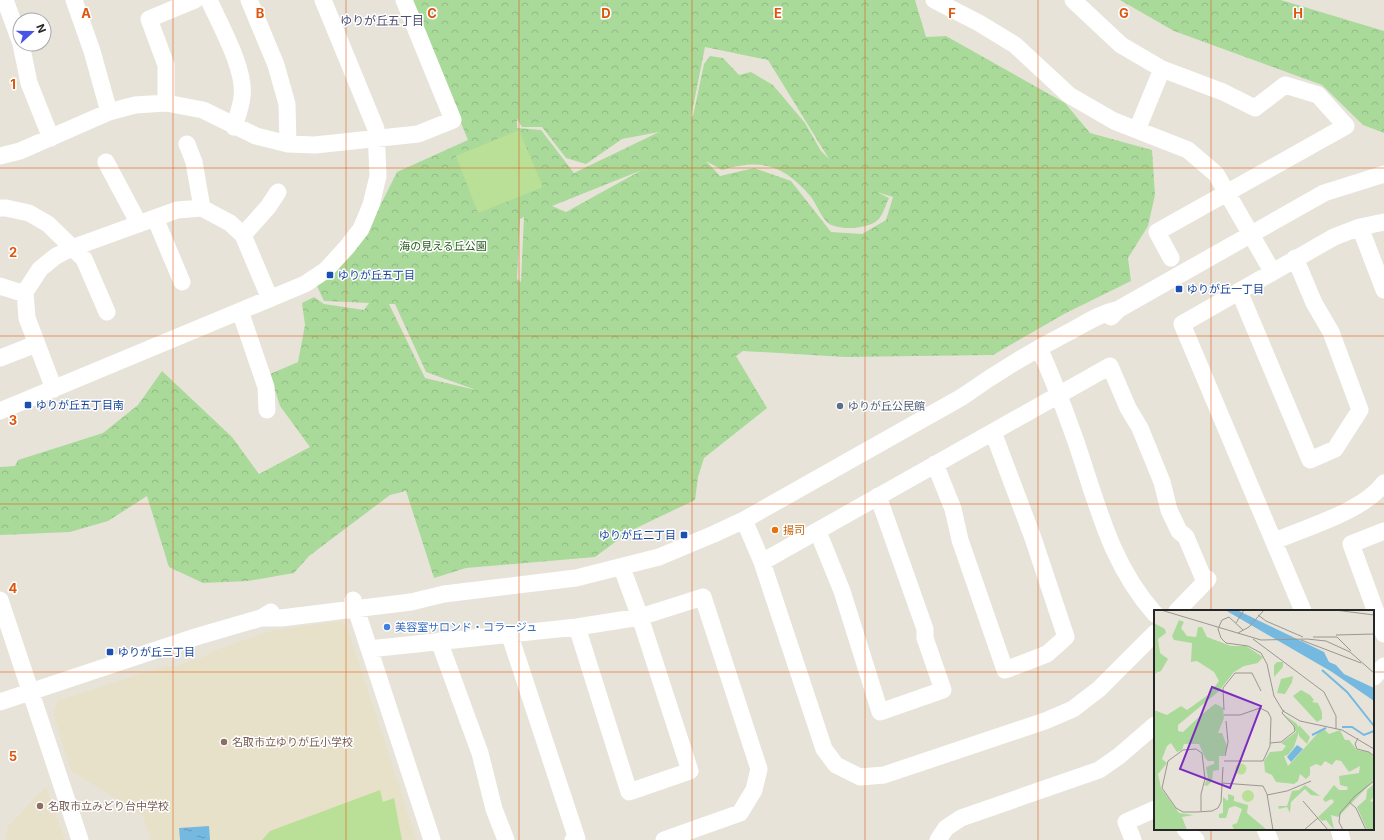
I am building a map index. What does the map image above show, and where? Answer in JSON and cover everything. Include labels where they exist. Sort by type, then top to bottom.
[{"type":"street","points":[[5,0],[12,20]]},
{"type":"street","points":[[74,0],[92,51],[109,112]]},
{"type":"street","points":[[166,103],[166,65],[149,19],[195,0]]},
{"type":"street","points":[[209,0],[239,68],[242,84],[242,97],[234,127]]},
{"type":"street","points":[[249,0],[276,65],[287,104],[288,144]]},
{"type":"street","points":[[0,411],[304,284],[326,270],[348,247],[361,229],[371,205],[378,176],[376,129],[324,0]]},
{"type":"street","points":[[0,156],[20,152],[109,112],[135,105],[166,103],[203,110],[234,127],[256,136],[288,144],[315,145],[418,134],[453,120],[404,0]]},
{"type":"street","points":[[934,0],[979,23],[1016,45],[1069,96],[1114,121],[1188,150],[1216,174],[1272,271]]},
{"type":"street","points":[[1072,0],[1121,45],[1162,69],[1223,92],[1255,108],[1285,85],[1318,95],[1346,126],[1157,232],[1171,258]]},
{"type":"street","points":[[22,52],[29,83],[51,138]]},
{"type":"street","points":[[1137,130],[1162,69]]},
{"type":"street","points":[[188,144],[194,162],[202,208]]},
{"type":"street","points":[[106,162],[139,224]]},
{"type":"street","points":[[0,702],[192,638],[261,618],[281,618],[414,594],[444,594],[576,578],[622,568],[658,557],[744,520],[962,397],[995,384],[1042,353],[1109,319],[1127,304],[1324,193],[1384,174]]},
{"type":"street","points":[[243,235],[268,207],[278,192]]},
{"type":"street","points":[[0,208],[29,213],[48,224],[84,259],[107,312]]},
{"type":"street","points":[[54,389],[26,318],[25,294],[40,269],[56,256],[72,248],[177,210],[202,208],[230,223],[243,235],[270,299]]},
{"type":"street","points":[[155,218],[182,282]]},
{"type":"street","points":[[1303,610],[1275,541],[1182,324],[1272,271],[1334,237],[1360,227],[1384,222]]},
{"type":"street","points":[[1360,227],[1384,290]]},
{"type":"street","points":[[1239,291],[1310,460],[1335,449],[1360,410],[1331,332],[1314,303],[1296,258]]},
{"type":"street","points":[[0,286],[25,294]]},
{"type":"street","points":[[240,311],[266,387],[268,410]]},
{"type":"street","points":[[0,358],[36,344]]},
{"type":"street","points":[[1042,353],[1075,439],[1097,511],[1111,545],[1127,576],[1143,600],[1154,613]]},
{"type":"street","points":[[762,562],[818,532],[878,496],[1110,366],[1128,408],[1143,435],[1162,482],[1169,510],[1179,531],[1186,537],[1207,581],[1178,610]]},
{"type":"street","points":[[935,464],[953,509],[960,540],[1005,670],[1047,654],[1066,637],[1033,538],[993,432]]},
{"type":"street","points":[[1275,541],[1356,506],[1370,498],[1384,483]]},
{"type":"street","points":[[818,532],[842,591],[880,712],[943,690],[925,638],[925,629],[878,496]]},
{"type":"street","points":[[744,520],[762,562],[824,749],[836,765],[860,777],[884,775],[1045,721],[1073,709],[1099,689],[1154,634]]},
{"type":"street","points":[[1384,531],[1352,544],[1384,634]]},
{"type":"street","points":[[577,627],[628,792],[690,771],[640,617],[622,568]]},
{"type":"street","points":[[369,649],[577,627],[640,617],[703,597],[759,769],[754,790],[740,813],[664,840]]},
{"type":"street","points":[[0,600],[80,840]]},
{"type":"street","points":[[354,604],[432,840]]},
{"type":"street","points":[[509,633],[577,839],[573,840]]},
{"type":"street","points":[[439,641],[480,753],[494,809],[506,840]]},
{"type":"street","points":[[938,840],[946,828],[961,818],[1099,770],[1120,756],[1154,726]]},
{"type":"street","points":[[1133,840],[1126,822],[1154,809]]},
{"type":"street","points":[[1186,830],[1196,840]]},
{"type":"street","points":[[1265,830],[1270,840]]},
{"type":"street","points":[[1339,830],[1342,840]]},
{"type":"shaded area","name":"名取市立ゆりが丘小学校","points":[[341,621],[347,626],[417,840],[150,840],[143,816],[71,771],[53,713],[59,700],[166,666],[176,666],[205,656],[212,651],[274,630]]},
{"type":"shaded area","name":"名取市立みどり台中学校","points":[[46,786],[65,840],[5,840],[8,826]]},
{"type":"green space","name":"海の見える丘公園","points":[[410,0],[915,0],[926,37],[946,36],[1065,103],[1090,133],[1152,150],[1155,195],[1148,226],[1128,258],[1131,281],[1064,314],[993,355],[845,357],[743,351],[736,356],[767,408],[704,458],[698,477],[695,500],[630,531],[595,557],[466,568],[434,578],[406,491],[390,495],[309,556],[294,573],[248,581],[203,583],[169,567],[147,496],[108,521],[70,532],[0,535],[0,467],[15,466],[18,460],[103,433],[138,405],[162,371],[232,437],[259,474],[310,447],[280,406],[270,374],[298,362],[305,325],[302,303],[314,297],[324,304],[364,310],[369,303],[324,301],[316,284],[368,230],[397,172],[468,140]],"holes":[[[705,47],[768,60],[829,159],[821,151],[805,123],[773,85],[751,72],[739,75],[723,58],[710,56],[704,64],[693,116],[691,117]],[[517,119],[522,127],[542,127],[566,158],[586,164],[622,139],[659,132],[574,173],[541,130],[517,128]],[[706,161],[722,170],[736,166],[760,165],[781,171],[801,186],[811,197],[823,218],[828,223],[833,226],[846,228],[861,227],[878,220],[889,198],[877,192],[893,197],[886,220],[862,234],[831,232],[791,181],[754,168],[720,176]],[[642,170],[566,212],[552,206]],[[524,217],[521,282],[517,279],[520,219]],[[389,304],[395,304],[426,372],[476,390],[425,378]]]},
{"type":"green space","points":[[1120,0],[1281,0],[1384,31],[1384,133],[1363,125],[1322,85],[1174,31]]},
{"type":"green space","points":[[519,130],[543,187],[478,213],[456,156]]},
{"type":"green space","points":[[380,790],[383,802],[394,798],[402,840],[262,840],[270,831]]},
{"type":"water","points":[[209,826],[210,840],[180,840],[179,828]]},
{"type":"place","name":"ゆりが丘五丁目","points":[[330,275]]},
{"type":"place","name":"ゆりが丘一丁目","points":[[1179,289]]},
{"type":"place","name":"ゆりが丘五丁目南","points":[[28,405]]},
{"type":"place","name":"ゆりが丘公民館","points":[[840,406]]},
{"type":"place","name":"揚司","points":[[775,530]]},
{"type":"place","name":"ゆりが丘二丁目","points":[[684,535]]},
{"type":"place","name":"美容室サロンド・コラージュ","points":[[387,627]]},
{"type":"place","name":"ゆりが丘三丁目","points":[[110,652]]},
{"type":"place","name":"名取市立ゆりが丘小学校","points":[[224,742]]},
{"type":"place","name":"名取市立みどり台中学校","points":[[40,806]]},
{"type":"district","name":"ゆりが丘五丁目","points":[[382,20]]}]
